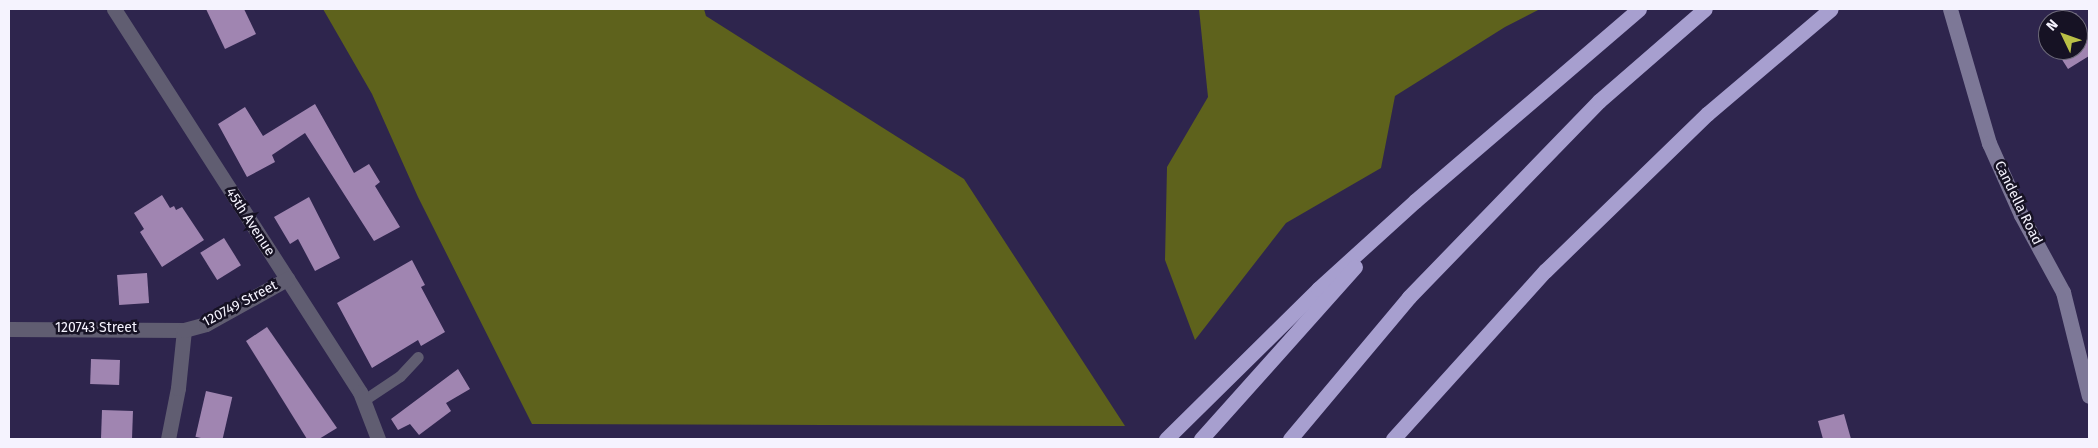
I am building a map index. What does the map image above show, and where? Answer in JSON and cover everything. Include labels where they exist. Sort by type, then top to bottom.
[{"type":"highway","points":[[1166,439],[1318,289],[1415,201],[1638,9]]},
{"type":"highway","points":[[1290,439],[1408,297],[1599,101],[1706,9]]},
{"type":"highway","points":[[1393,439],[1545,271],[1707,114],[1831,9]]},
{"type":"highway","points":[[1201,439],[1415,201]]},
{"type":"street","name":"45th Avenue","points":[[114,9],[364,400],[378,439]]},
{"type":"street","name":"Candella Road","points":[[1950,9],[1990,143],[2021,216],[2063,292],[2089,396]]},
{"type":"street","name":"120749 Street","points":[[184,330],[206,324],[287,279]]},
{"type":"street","name":"120743 Street","points":[[9,329],[184,330]]},
{"type":"street","points":[[168,439],[178,388],[184,330]]},
{"type":"lane","points":[[364,400],[400,376],[418,357]]},
{"type":"green space","points":[[323,9],[704,9],[706,16],[964,179],[1125,426],[532,424],[418,197],[372,94]]},
{"type":"green space","points":[[1199,9],[1540,9],[1505,27],[1395,96],[1381,168],[1286,223],[1195,340],[1165,260],[1167,167],[1208,97]]},
{"type":"building","points":[[206,9],[244,9],[256,34],[225,49]]},
{"type":"building","points":[[2088,33],[2089,35],[2088,57]]},
{"type":"building","points":[[2062,60],[2083,60],[2068,69]]},
{"type":"building","points":[[315,104],[354,173],[369,164],[380,182],[375,186],[400,227],[374,241],[305,133],[272,155],[275,162],[247,177],[218,124],[245,107],[263,136]]},
{"type":"building","points":[[162,195],[170,208],[174,206],[176,210],[182,207],[204,240],[162,267],[140,232],[144,229],[134,213]]},
{"type":"building","points":[[309,197],[340,258],[315,271],[298,239],[290,244],[274,217]]},
{"type":"building","points":[[224,238],[241,265],[217,280],[200,253]]},
{"type":"building","points":[[412,260],[425,285],[421,287],[445,332],[421,346],[418,340],[372,368],[337,303]]},
{"type":"building","points":[[147,273],[149,303],[119,305],[117,275]]},
{"type":"building","points":[[267,327],[337,428],[319,439],[307,439],[246,341]]},
{"type":"building","points":[[91,359],[120,360],[119,385],[90,384]]},
{"type":"building","points":[[458,369],[470,389],[446,403],[451,411],[419,435],[410,424],[398,430],[391,419]]},
{"type":"building","points":[[206,391],[232,397],[223,439],[195,437]]},
{"type":"building","points":[[102,410],[133,411],[132,439],[101,439]]},
{"type":"building","points":[[1844,414],[1851,439],[1823,439],[1818,421]]}]
